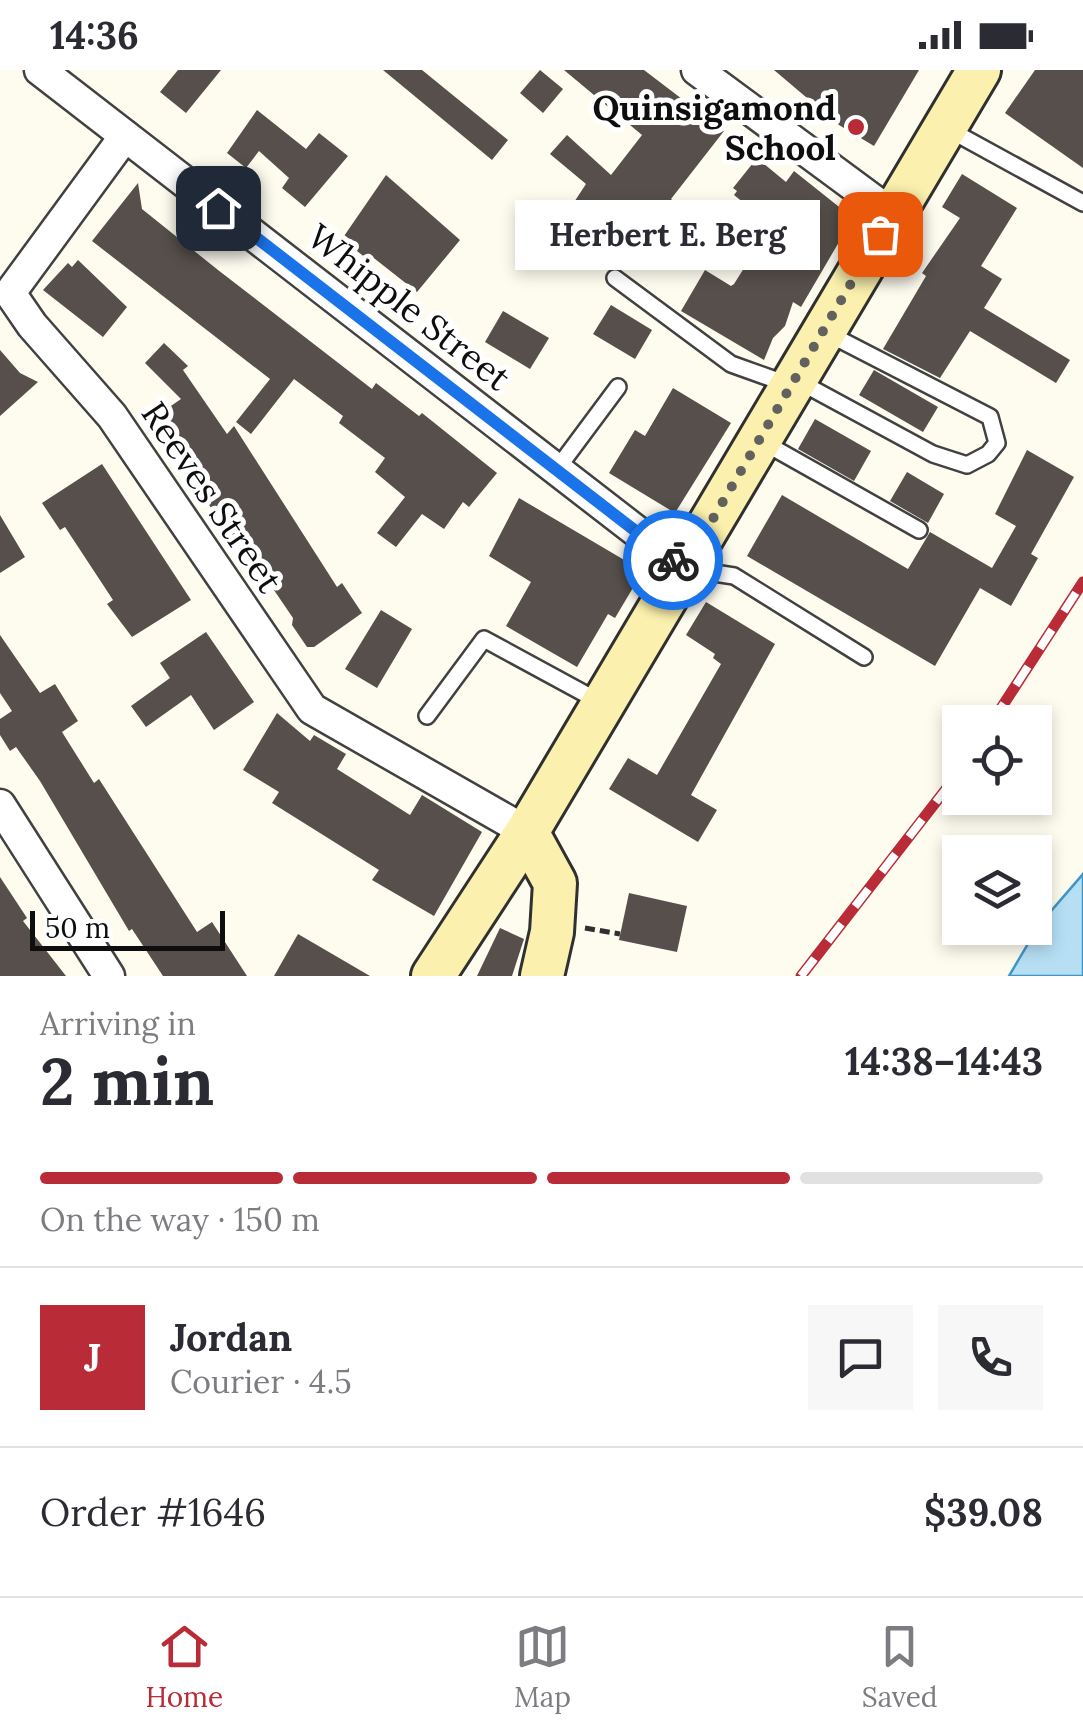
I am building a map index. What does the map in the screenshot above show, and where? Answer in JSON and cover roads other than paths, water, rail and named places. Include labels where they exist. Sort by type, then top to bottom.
[{"type":"main road","points":[[432,976],[526,832],[979,70]]},
{"type":"main road","points":[[526,832],[556,883],[552,932],[542,976]]},
{"type":"street","name":"Whipple Street","points":[[40,70],[684,568]]},
{"type":"street","points":[[697,70],[892,214]]},
{"type":"street","name":"Reeves Street","points":[[125,136],[10,292],[32,325],[112,416],[312,709],[526,832]]},
{"type":"street","points":[[0,805],[109,976]]},
{"type":"lane","points":[[944,127],[1083,203]]},
{"type":"lane","points":[[615,278],[731,364],[793,382],[933,454],[967,465],[988,454],[997,443],[990,417],[823,331]]},
{"type":"lane","points":[[558,470],[618,387]]},
{"type":"lane","points":[[760,440],[919,530]]},
{"type":"lane","points":[[684,568],[734,576],[864,657]]},
{"type":"lane","points":[[427,716],[484,639],[603,704]]},
{"type":"water","points":[[1083,874],[1083,976],[1009,976],[1027,945],[1052,945],[1052,910]]},
{"type":"railway","points":[[1003,705],[1083,582]]},
{"type":"railway","points":[[801,976],[942,794]]},
{"type":"place","name":"Quinsigamond School","points":[[856,127]]},
{"type":"place","name":"Herbert E. Berg","points":[[880,234]]}]
